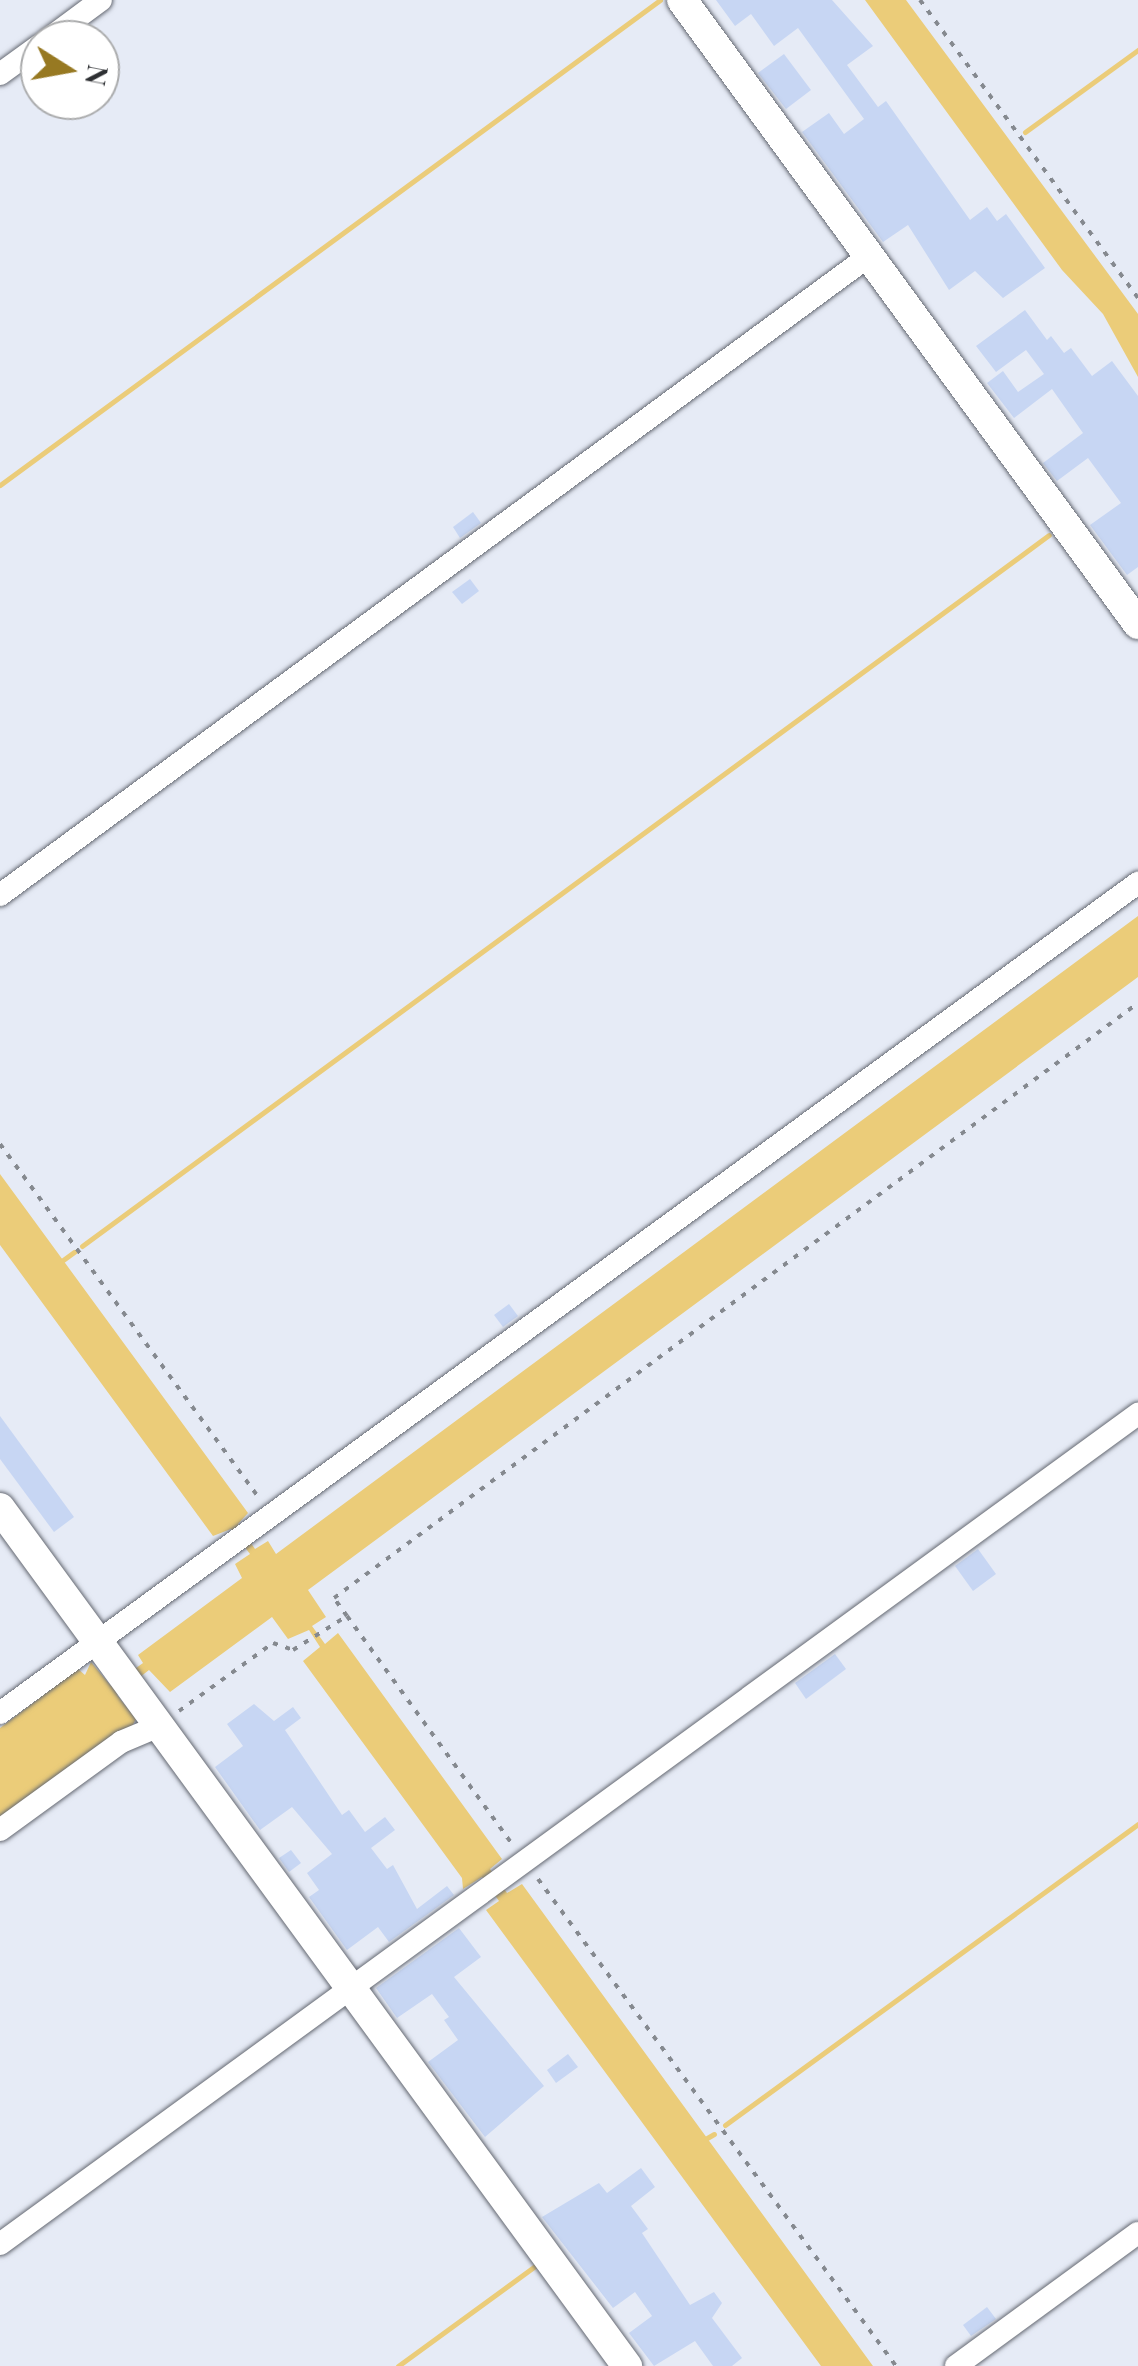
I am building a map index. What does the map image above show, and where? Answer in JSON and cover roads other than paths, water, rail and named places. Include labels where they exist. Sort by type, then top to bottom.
[{"type":"street","points":[[74,20],[101,0]]},
{"type":"street","points":[[682,0],[1138,624]]},
{"type":"street","points":[[0,895],[869,256]]},
{"type":"street","points":[[0,1713],[232,1548],[1138,883]]},
{"type":"street","points":[[0,2244],[1138,1414]]},
{"type":"street","points":[[0,1508],[627,2366]]},
{"type":"street","points":[[0,1830],[121,1742],[159,1726]]},
{"type":"street","points":[[956,2366],[1138,2233]]},
{"type":"waterway","points":[[0,485],[660,0]]},
{"type":"waterway","points":[[1025,132],[1138,50]]},
{"type":"waterway","points":[[82,1246],[1049,535]]},
{"type":"waterway","points":[[63,1260],[74,1252]]},
{"type":"waterway","points":[[725,2125],[1138,1824]]},
{"type":"waterway","points":[[707,2138],[714,2134]]},
{"type":"waterway","points":[[398,2366],[535,2266]]}]
